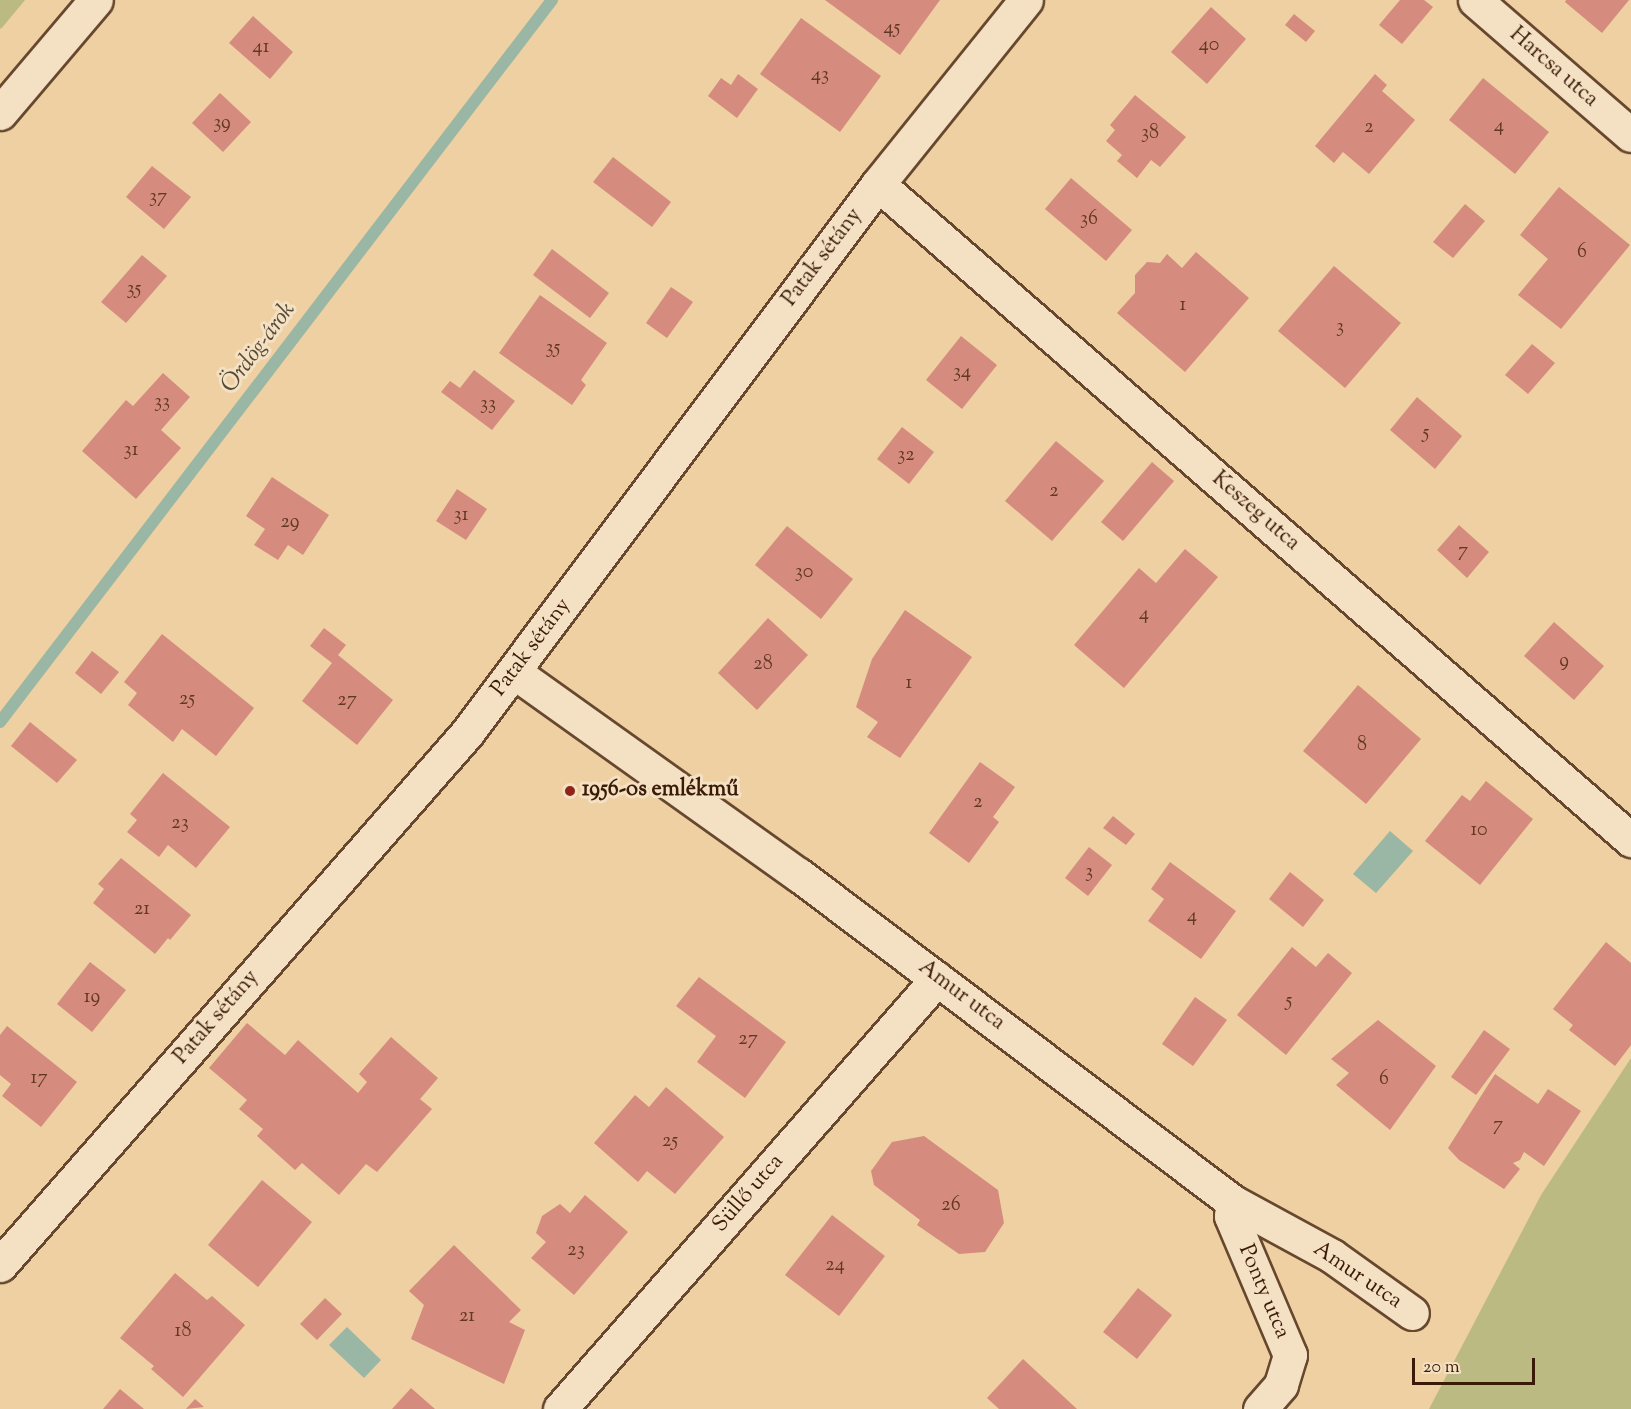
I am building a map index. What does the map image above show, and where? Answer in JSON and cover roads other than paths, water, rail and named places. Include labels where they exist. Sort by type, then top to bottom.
[{"type":"street","points":[[0,113],[96,0]]},
{"type":"street","name":"Patak sétány","points":[[0,1265],[419,787],[514,672],[878,184],[1026,0]]},
{"type":"street","name":"Harcsa utca","points":[[1474,0],[1631,135]]},
{"type":"street","name":"Keszeg utca","points":[[878,184],[1631,840]]},
{"type":"street","name":"Amur utca","points":[[514,672],[799,875],[1233,1202],[1332,1256],[1412,1313]]},
{"type":"street","name":"Süllő utca","points":[[560,1409],[937,979]]},
{"type":"street","name":"Ponty utca","points":[[1233,1202],[1231,1216],[1290,1355],[1281,1385],[1260,1409]]},
{"type":"waterway","name":"Ördög-árok","points":[[0,722],[552,0]]},
{"type":"place","name":"1956-os emlékmű","points":[[570,791]]}]
